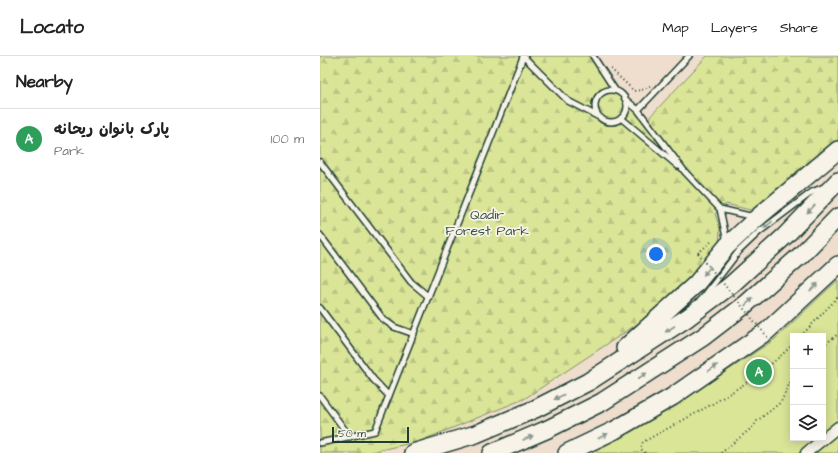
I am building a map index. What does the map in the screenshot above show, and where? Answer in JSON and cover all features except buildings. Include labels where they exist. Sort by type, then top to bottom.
[{"type":"highway","points":[[588,382],[696,284],[720,243],[757,218],[838,150]]},
{"type":"highway","points":[[413,453],[482,431],[536,409],[588,382],[687,318],[731,284],[785,236],[837,182]]},
{"type":"highway","points":[[492,453],[548,429],[602,402],[703,337],[746,304],[800,255],[838,217]]},
{"type":"highway","points":[[567,453],[615,430],[672,397],[767,331],[838,265]]},
{"type":"street","points":[[806,453],[838,427]]},
{"type":"lane","points":[[320,443],[350,438],[375,431],[523,56],[568,101],[608,121],[614,121],[621,118],[625,113],[627,106],[625,99]]},
{"type":"lane","points":[[593,56],[615,90]]},
{"type":"lane","points":[[638,110],[689,56]]},
{"type":"lane","points":[[601,118],[597,113],[595,106],[601,93],[608,90],[615,90],[621,93],[625,99],[638,110],[685,172],[720,209],[757,218]]},
{"type":"lane","points":[[621,118],[685,172]]},
{"type":"lane","points":[[320,162],[410,282],[428,297]]},
{"type":"lane","points":[[720,209],[720,243]]},
{"type":"lane","points":[[320,235],[383,319],[394,327],[414,334]]},
{"type":"lane","points":[[320,308],[373,379],[389,396]]},
{"type":"lane","points":[[320,396],[350,438]]},
{"type":"path","points":[[608,66],[634,91],[642,90],[653,85]]},
{"type":"path","points":[[720,243],[698,253],[769,339]]},
{"type":"path","points":[[804,333],[838,297]]},
{"type":"path","points":[[826,344],[838,334]]},
{"type":"path","points":[[645,453],[641,449],[640,445],[643,442],[731,393],[761,372],[790,347]]},
{"type":"path","points":[[720,453],[781,402],[790,382]]},
{"type":"green space","name":"Qadir Forest Park","points":[[320,56],[593,56],[645,122],[707,56],[838,56],[838,142],[759,209],[750,210],[726,204],[715,214],[720,228],[719,247],[685,289],[657,311],[524,399],[420,441],[367,453],[320,453]]},
{"type":"green space","points":[[838,280],[838,453],[598,453],[596,451],[676,405],[775,339]]},
{"type":"place","name":"پارک بانوان ریحانه","points":[[759,372]]}]
